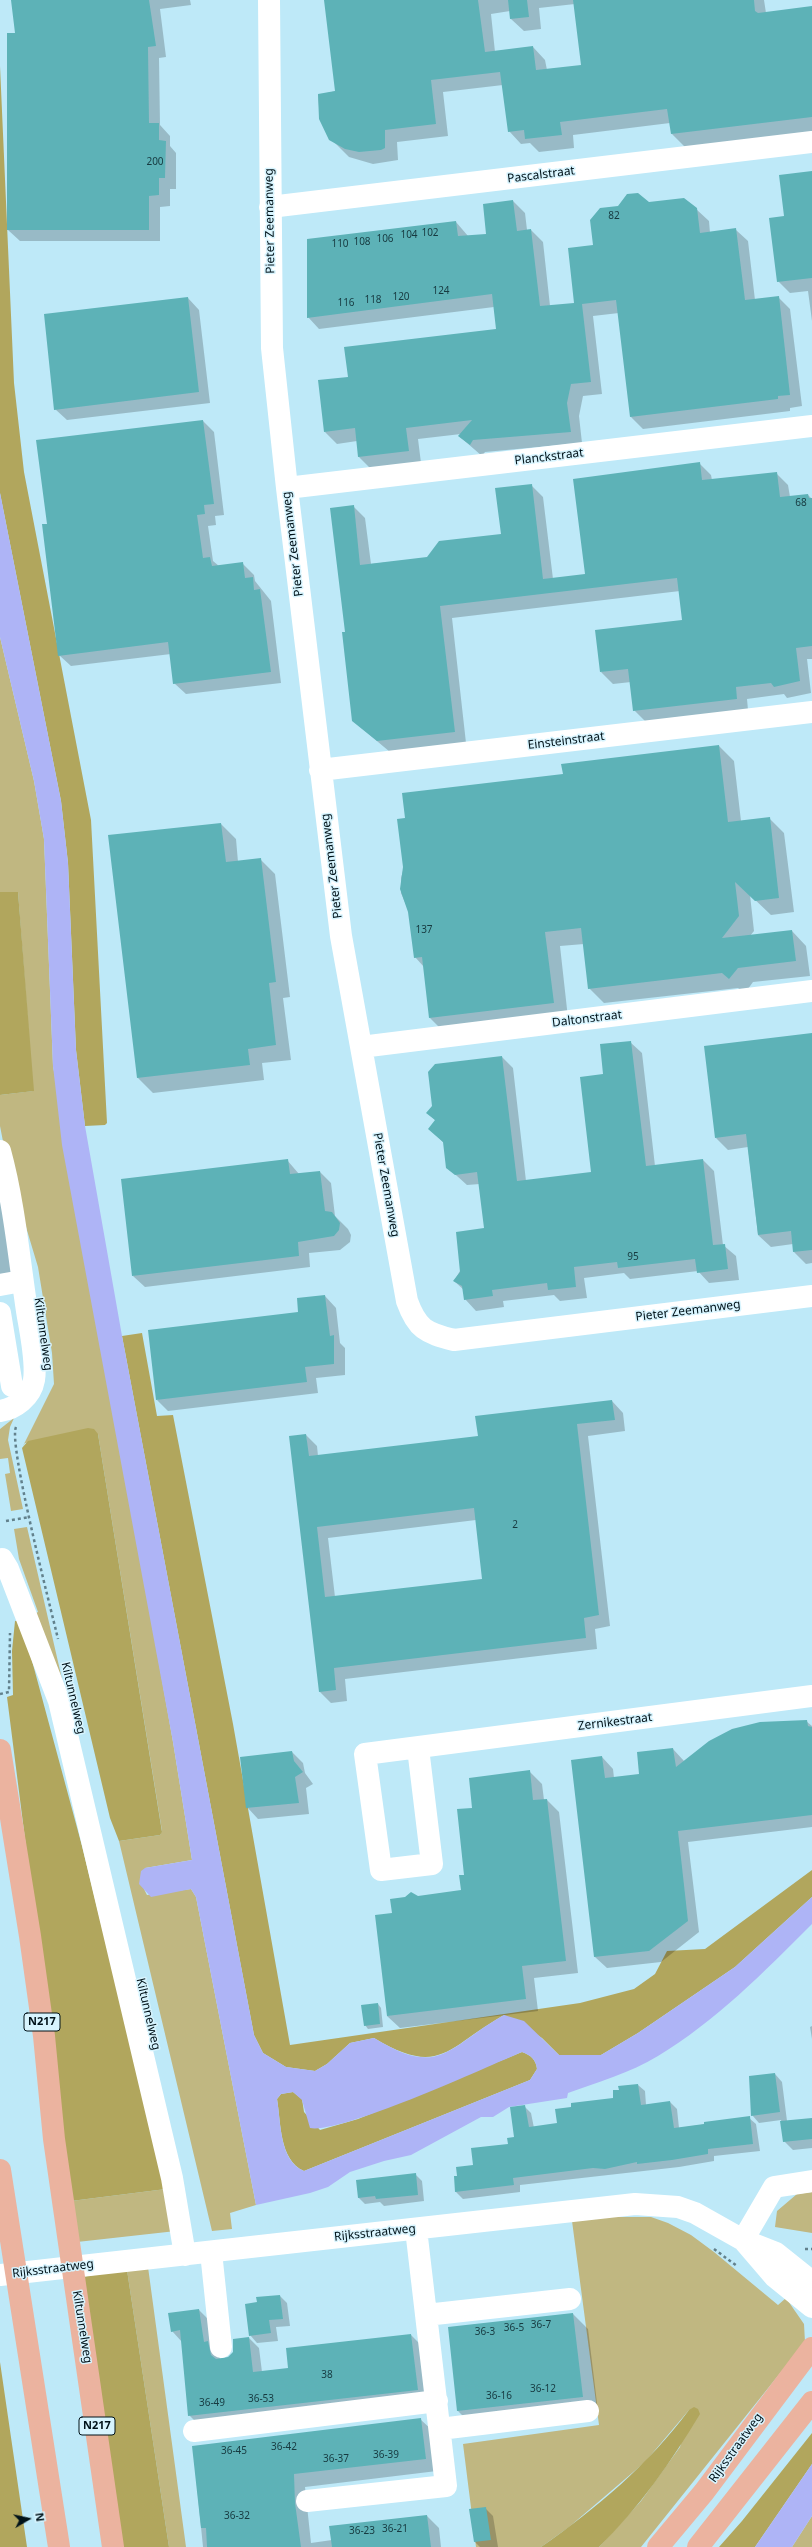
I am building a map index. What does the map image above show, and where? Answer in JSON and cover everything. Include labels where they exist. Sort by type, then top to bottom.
[{"type":"main road","name":"Kiltunnelweg","points":[[0,1750],[12,1820],[44,2036],[54,2139],[113,2547]]},
{"type":"main road","points":[[0,2170],[59,2547]]},
{"type":"main road","name":"Rijksstraatweg","points":[[658,2547],[704,2492],[812,2348]]},
{"type":"main road","points":[[698,2547],[812,2402]]},
{"type":"street","name":"Pieter Zeemanweg","points":[[269,0],[272,348],[286,488],[341,936],[407,1301],[414,1320],[430,1334],[454,1340],[812,1296]]},
{"type":"street","name":"Pascalstraat","points":[[270,207],[812,142]]},
{"type":"street","name":"Planckstraat","points":[[286,488],[812,426]]},
{"type":"street","name":"Einsteinstraat","points":[[320,770],[812,712]]},
{"type":"street","name":"Daltonstraat","points":[[361,1047],[812,991]]},
{"type":"street","name":"Kiltunnelweg","points":[[0,1151],[31,1337],[34,1380],[28,1394],[21,1401],[11,1409],[0,1411]]},
{"type":"street","points":[[0,1285],[22,1281]]},
{"type":"street","points":[[0,1314],[12,1386]]},
{"type":"street","name":"Kiltunnelweg","points":[[1,1559],[8,1569],[59,1701],[172,2178],[185,2255]]},
{"type":"street","name":"Zernikestraat","points":[[418,1748],[432,1864],[381,1870],[365,1754],[812,1696]]},
{"type":"street","points":[[0,1801],[12,1820]]},
{"type":"street","points":[[743,2240],[774,2187],[812,2181]]},
{"type":"street","name":"Rijksstraatweg","points":[[0,2275],[604,2207],[647,2204],[678,2208],[695,2213],[743,2240],[776,2253],[812,2282]]},
{"type":"street","points":[[307,2501],[446,2486],[416,2229]]},
{"type":"street","name":"Rijksstraatweg","points":[[743,2240],[775,2277],[812,2307]]},
{"type":"street","points":[[211,2252],[221,2348]]},
{"type":"street","points":[[426,2315],[570,2298]]},
{"type":"street","points":[[194,2431],[436,2401]]},
{"type":"street","points":[[440,2429],[588,2411]]},
{"type":"path","points":[[19,1422],[15,1430],[14,1438],[30,1517],[59,1640]]},
{"type":"path","points":[[6,1521],[30,1517]]},
{"type":"path","points":[[0,1694],[9,1692],[10,1618],[24,1613]]},
{"type":"shaded area","points":[[0,66],[14,383],[24,472],[91,820],[107,1123],[105,1125],[85,1126],[76,1050],[68,863],[61,801],[0,493]]},
{"type":"shaded area","points":[[0,637],[34,781],[44,839],[53,1066],[173,1742],[192,1860],[145,1868],[144,1889],[147,1895],[191,1889],[196,1897],[256,2205],[230,2213],[232,2229],[212,2231],[119,1841],[160,1835],[162,1831],[98,1434],[25,1443],[23,1446],[54,1384],[52,1353],[38,1267],[8,1167],[0,1126],[0,1095],[33,1091],[18,892],[0,892]]},
{"type":"shaded area","points":[[0,892],[18,892],[34,1091],[0,1095]]},
{"type":"shaded area","points":[[142,1333],[157,1416],[173,1415],[233,1724],[290,2045],[580,2003],[634,1989],[655,1974],[667,1951],[705,1949],[812,1870],[812,1897],[735,1967],[638,2033],[601,2055],[559,2055],[542,2038],[504,2015],[443,2054],[430,2057],[415,2056],[396,2050],[374,2038],[350,2043],[327,2064],[315,2071],[286,2067],[263,2053],[254,2035],[122,1336]]},
{"type":"shaded area","points":[[14,1418],[10,1427],[8,1440],[23,1509],[11,1511],[5,1474],[10,1473],[8,1458],[0,1459],[0,1429]]},
{"type":"shaded area","points":[[88,1428],[94,1429],[98,1434],[162,1832],[160,1835],[119,1841],[110,1818],[22,1448],[28,1441]]},
{"type":"shaded area","points":[[27,1527],[88,1792],[32,1615],[38,1612],[19,1559],[14,1529]]},
{"type":"shaded area","points":[[21,1620],[82,1846],[166,2189],[71,2201],[7,1697],[13,1695],[12,1651],[15,1621]]},
{"type":"shaded area","points":[[522,2052],[532,2058],[536,2063],[537,2069],[530,2080],[304,2171],[296,2166],[286,2149],[281,2129],[277,2099],[281,2094],[293,2092],[302,2099],[304,2112],[320,2130],[358,2119]]},
{"type":"shaded area","points":[[166,2189],[176,2231],[77,2242],[71,2201]]},
{"type":"shaded area","points":[[812,2192],[812,2233],[775,2227],[777,2211],[797,2194]]},
{"type":"shaded area","points":[[603,2217],[651,2217],[668,2223],[691,2235],[778,2305],[786,2298],[804,2324],[805,2342],[641,2547],[599,2547],[641,2501],[680,2447],[689,2410],[645,2462],[569,2527],[541,2547],[476,2547],[463,2444],[599,2425],[572,2221]]},
{"type":"shaded area","points":[[148,2267],[186,2547],[169,2547],[127,2270]]},
{"type":"shaded area","points":[[127,2270],[169,2547],[120,2547],[81,2277]]},
{"type":"shaded area","points":[[0,2362],[27,2547],[0,2547]]},
{"type":"shaded area","points":[[694,2407],[698,2409],[700,2414],[678,2450],[628,2517],[599,2547],[541,2547],[582,2517],[621,2484],[657,2449],[689,2410]]},
{"type":"shaded area","points":[[812,2433],[812,2464],[755,2547],[719,2547],[742,2521]]},
{"type":"shaded area","points":[[812,2516],[812,2547],[792,2547]]},
{"type":"water","points":[[0,493],[61,801],[68,863],[76,1050],[85,1126],[122,1336],[254,2035],[263,2053],[286,2067],[315,2071],[327,2064],[350,2043],[374,2038],[396,2050],[415,2056],[430,2057],[443,2054],[504,2015],[524,2021],[559,2055],[601,2055],[638,2033],[735,1967],[812,1897],[812,1924],[720,2012],[658,2056],[614,2077],[568,2093],[567,2098],[509,2107],[493,2117],[481,2117],[411,2155],[384,2161],[350,2172],[328,2187],[310,2193],[256,2205],[196,1897],[191,1889],[151,1897],[139,1884],[141,1871],[145,1868],[192,1860],[173,1742],[62,1145],[53,1066],[44,839],[34,781],[0,637]],"holes":[[[522,2052],[536,2063],[537,2069],[530,2080],[304,2171],[296,2166],[290,2159],[286,2150],[281,2129],[277,2099],[281,2094],[293,2092],[302,2100],[310,2128],[326,2127],[351,2121],[381,2111]]]},
{"type":"water","points":[[812,2464],[812,2516],[792,2547],[755,2547]]},
{"type":"building","points":[[11,0],[149,0],[156,46],[148,47],[149,123],[159,123],[159,140],[166,141],[165,178],[159,178],[159,195],[149,196],[149,230],[7,230],[7,33],[15,33]]},
{"type":"building","points":[[324,0],[478,0],[485,52],[533,46],[536,70],[581,65],[573,0],[754,0],[755,11],[758,13],[812,6],[812,117],[671,134],[667,109],[560,122],[562,135],[525,139],[524,130],[508,132],[500,72],[431,80],[436,124],[385,130],[385,148],[381,150],[359,152],[345,149],[329,140],[319,119],[318,94],[335,91]]},
{"type":"building","points":[[508,0],[527,0],[529,17],[510,19]]},
{"type":"building","points":[[812,171],[812,278],[777,282],[769,218],[784,216],[779,175]]},
{"type":"building","points":[[638,193],[649,202],[684,198],[697,208],[700,233],[736,228],[745,300],[779,296],[790,395],[778,396],[778,399],[630,417],[616,300],[582,304],[591,382],[571,384],[567,403],[571,432],[473,440],[470,445],[458,436],[472,420],[406,428],[409,451],[358,457],[355,428],[324,432],[318,380],[348,377],[344,347],[496,329],[492,294],[307,318],[307,239],[456,221],[458,236],[486,234],[483,204],[513,200],[517,231],[531,229],[540,306],[574,303],[568,248],[593,245],[590,220],[600,208],[618,206],[627,194]]},
{"type":"building","points":[[188,297],[199,392],[54,410],[44,314]]},
{"type":"building","points":[[203,420],[214,504],[204,505],[205,514],[197,515],[203,558],[210,557],[212,566],[243,562],[245,578],[253,577],[254,590],[260,589],[271,672],[173,684],[168,642],[58,656],[42,524],[47,524],[36,440]]},
{"type":"building","points":[[700,462],[702,480],[777,472],[780,497],[808,494],[809,498],[812,498],[812,646],[796,648],[800,681],[774,687],[771,683],[736,687],[737,699],[633,711],[628,669],[600,672],[595,630],[682,620],[677,578],[440,606],[455,732],[377,741],[352,721],[342,632],[345,632],[330,508],[354,505],[360,565],[427,557],[439,541],[501,534],[495,488],[532,484],[543,579],[585,574],[573,479]]},
{"type":"building","points":[[719,745],[728,822],[770,817],[779,898],[755,901],[735,882],[739,916],[722,938],[792,930],[796,961],[738,968],[729,979],[722,973],[588,989],[581,928],[545,932],[554,1003],[429,1018],[422,957],[414,958],[408,912],[400,889],[403,867],[397,819],[405,818],[402,793],[563,774],[561,764]]},
{"type":"building","points":[[221,823],[226,862],[261,858],[276,982],[269,983],[276,1045],[248,1049],[250,1065],[137,1078],[108,835]]},
{"type":"building","points":[[812,1033],[812,1250],[793,1252],[791,1231],[758,1235],[746,1134],[715,1138],[704,1046]]},
{"type":"building","points":[[631,1041],[646,1166],[703,1159],[713,1245],[725,1244],[728,1269],[697,1273],[695,1259],[618,1268],[617,1262],[574,1267],[576,1287],[548,1290],[547,1283],[492,1290],[493,1296],[464,1300],[462,1286],[453,1281],[460,1272],[456,1232],[484,1228],[477,1172],[455,1175],[446,1168],[443,1142],[428,1129],[435,1120],[426,1113],[432,1106],[428,1072],[435,1064],[502,1056],[517,1181],[591,1172],[580,1077],[603,1074],[600,1044]]},
{"type":"building","points":[[288,1159],[290,1174],[320,1171],[325,1211],[332,1212],[340,1223],[339,1230],[334,1236],[298,1242],[299,1256],[132,1276],[121,1179]]},
{"type":"building","points":[[325,1295],[330,1336],[334,1335],[334,1364],[305,1367],[307,1382],[156,1400],[148,1330],[298,1312],[297,1298]]},
{"type":"building","points":[[612,1400],[615,1420],[577,1424],[599,1615],[584,1618],[586,1638],[334,1668],[336,1690],[319,1692],[289,1436],[306,1434],[309,1456],[478,1436],[475,1416]],"holes":[[[474,1508],[482,1579],[325,1597],[317,1527]]]},
{"type":"building","points":[[807,1720],[808,1726],[812,1727],[812,1815],[678,1831],[688,1921],[649,1951],[594,1957],[571,1760],[602,1756],[605,1778],[639,1774],[637,1752],[673,1748],[676,1767],[709,1741],[732,1729],[760,1722]]},
{"type":"building","points":[[292,1751],[294,1761],[303,1772],[295,1777],[299,1803],[246,1808],[240,1757]]},
{"type":"building","points":[[530,1770],[533,1800],[547,1799],[566,1961],[522,1966],[526,1999],[387,2016],[375,1915],[392,1913],[390,1899],[405,1897],[411,1892],[418,1896],[461,1890],[459,1875],[464,1875],[457,1809],[472,1808],[469,1778]]},
{"type":"building","points":[[378,2003],[380,2024],[364,2026],[361,2005]]},
{"type":"building","points":[[775,2073],[780,2112],[751,2116],[749,2076]]},
{"type":"building","points":[[638,2084],[641,2105],[670,2101],[674,2128],[704,2124],[704,2122],[750,2116],[753,2144],[708,2149],[708,2154],[672,2160],[637,2164],[637,2162],[605,2169],[593,2168],[513,2178],[514,2185],[455,2192],[454,2176],[457,2176],[456,2167],[473,2165],[471,2148],[508,2144],[507,2138],[514,2137],[510,2107],[525,2105],[529,2127],[557,2123],[555,2109],[571,2107],[571,2103],[613,2098],[613,2090],[619,2090],[618,2086]]},
{"type":"building","points":[[812,2118],[812,2139],[783,2142],[780,2121]]},
{"type":"building","points":[[416,2173],[418,2195],[376,2199],[375,2196],[358,2198],[356,2180]]},
{"type":"building","points":[[280,2295],[283,2319],[269,2320],[271,2333],[249,2336],[245,2304],[257,2302],[256,2297]]},
{"type":"building","points":[[199,2309],[204,2342],[208,2341],[211,2355],[216,2359],[228,2357],[233,2352],[233,2339],[249,2337],[253,2372],[288,2368],[286,2348],[411,2334],[418,2390],[188,2416],[180,2330],[171,2332],[168,2313]]},
{"type":"building","points":[[573,2313],[583,2397],[457,2411],[448,2327]]},
{"type":"building","points":[[421,2418],[426,2459],[294,2474],[295,2503],[301,2547],[207,2547],[206,2528],[201,2528],[192,2446]]},
{"type":"building","points":[[486,2507],[491,2540],[474,2542],[469,2509]]},
{"type":"building","points":[[427,2515],[431,2547],[332,2547],[329,2526]]}]
